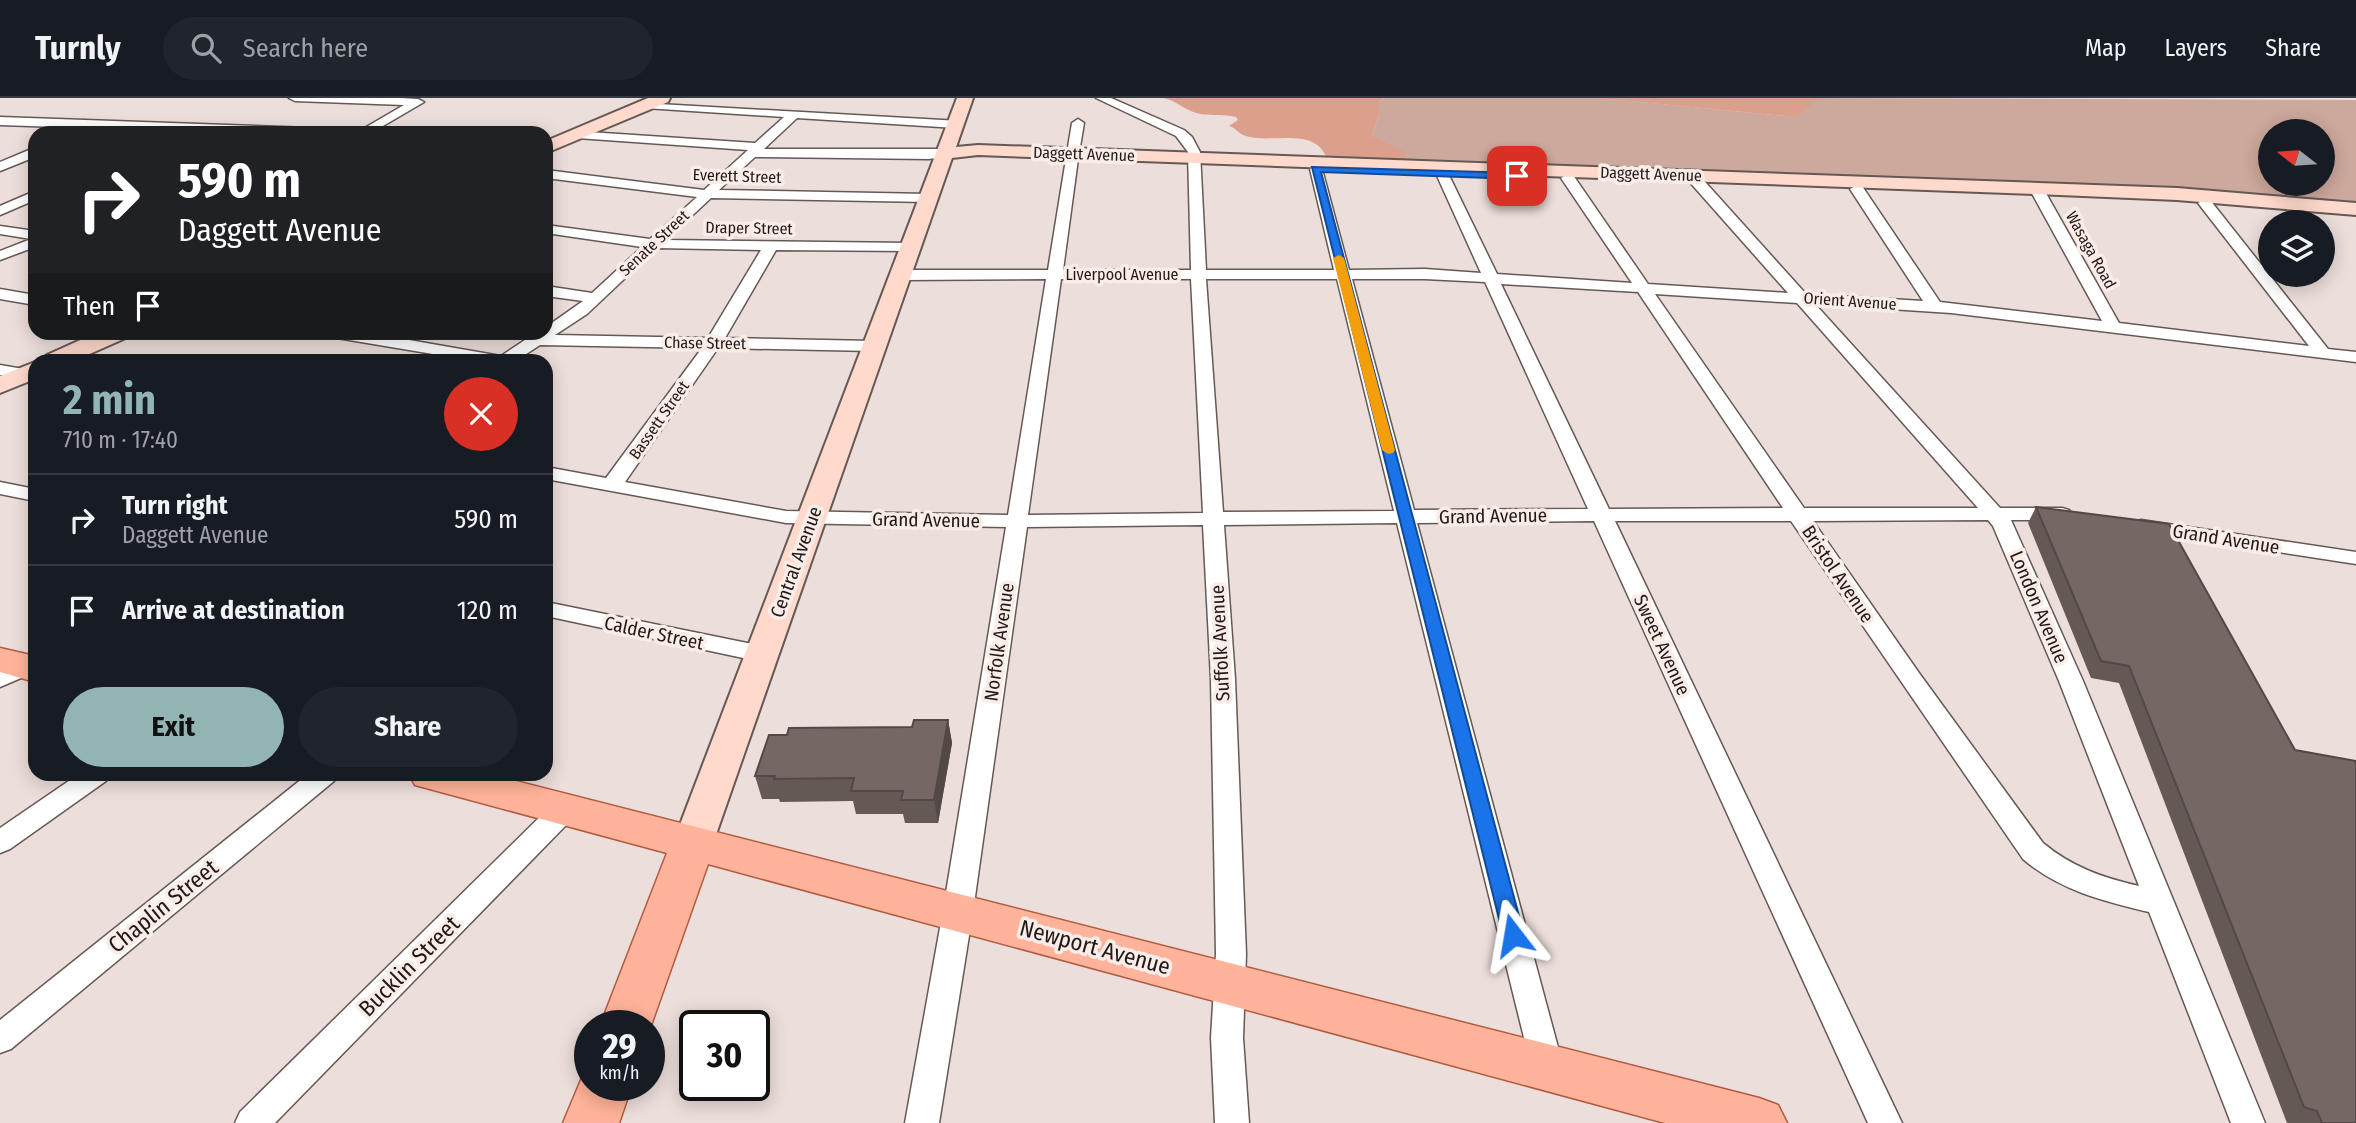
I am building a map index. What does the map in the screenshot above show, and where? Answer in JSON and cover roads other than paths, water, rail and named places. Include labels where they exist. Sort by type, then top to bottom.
[{"type":"main road","name":"Newport Avenue","points":[[457,781],[1547,1066],[1705,1116],[1759,1123]]},
{"type":"main road","name":"Central Avenue","points":[[632,1010],[693,844]]},
{"type":"main road","points":[[591,1123],[599,1101]]},
{"type":"street","points":[[295,98],[421,100]]},
{"type":"street","points":[[558,141],[662,98]]},
{"type":"street","points":[[1102,98],[1180,133],[1192,146],[1193,161]]},
{"type":"street","points":[[375,126],[421,100]]},
{"type":"street","points":[[645,105],[794,114],[961,111]]},
{"type":"street","name":"Central Avenue","points":[[693,844],[961,111]]},
{"type":"street","name":"Senate Street","points":[[553,329],[595,298],[794,114]]},
{"type":"street","points":[[0,121],[141,126]]},
{"type":"street","name":"Norfolk Avenue","points":[[922,1123],[958,911],[1078,123]]},
{"type":"street","name":"Daggett Avenue","points":[[558,141],[756,150],[1073,156],[2038,192],[2356,215]]},
{"type":"street","points":[[0,152],[28,154]]},
{"type":"street","points":[[0,167],[28,156]]},
{"type":"street","name":"Daggett Avenue","points":[[1193,161],[1316,169],[1440,170],[1568,178],[1696,180],[1857,188],[2170,194],[2356,209]]},
{"type":"street","name":"Suffolk Avenue","points":[[1193,161],[1223,679],[1231,954],[1226,1027],[1232,1123]]},
{"type":"street","points":[[1316,169],[1547,1066]]},
{"type":"street","name":"Sweet Avenue","points":[[1440,170],[1885,1123]]},
{"type":"street","name":"Everett Street","points":[[553,175],[708,194],[928,198]]},
{"type":"street","name":"Bristol Avenue","points":[[1568,178],[1910,680],[2033,851],[2051,869],[2081,882],[2161,903]]},
{"type":"street","name":"London Avenue","points":[[1696,180],[2003,524],[2066,669],[2248,1123]]},
{"type":"street","points":[[1857,188],[1935,307]]},
{"type":"street","name":"Wasaga Road","points":[[2038,192],[2114,328]]},
{"type":"street","points":[[0,211],[28,198]]},
{"type":"street","points":[[2205,203],[2323,353]]},
{"type":"street","points":[[0,230],[28,234]]},
{"type":"street","name":"Draper Street","points":[[553,230],[654,244],[911,247]]},
{"type":"street","points":[[0,256],[28,245]]},
{"type":"street","name":"Bassett Street","points":[[610,485],[618,478],[713,344],[771,245]]},
{"type":"street","name":"Liverpool Avenue","points":[[901,275],[1342,272]]},
{"type":"street","name":"Orient Avenue","points":[[1342,272],[1490,278],[1935,307],[2356,357]]},
{"type":"street","points":[[553,292],[595,298]]},
{"type":"street","points":[[0,294],[28,299]]},
{"type":"street","points":[[70,354],[102,340]]},
{"type":"street","points":[[378,340],[461,354]]},
{"type":"street","name":"Senate Street","points":[[516,354],[538,340]]},
{"type":"street","name":"Chase Street","points":[[538,340],[873,346]]},
{"type":"street","points":[[0,385],[24,372]]},
{"type":"street","name":"Grand Avenue","points":[[553,474],[786,517],[812,518],[1017,521],[1213,517],[2053,512],[2080,516]]},
{"type":"street","points":[[0,488],[28,494]]},
{"type":"street","name":"Grand Avenue","points":[[2120,523],[2356,558]]},
{"type":"street","name":"Calder Street","points":[[553,610],[762,654]]},
{"type":"street","points":[[0,842],[87,781]]},
{"type":"street","name":"Chaplin Street","points":[[0,1040],[316,781]]},
{"type":"street","name":"Bucklin Street","points":[[252,1123],[565,809]]}]
